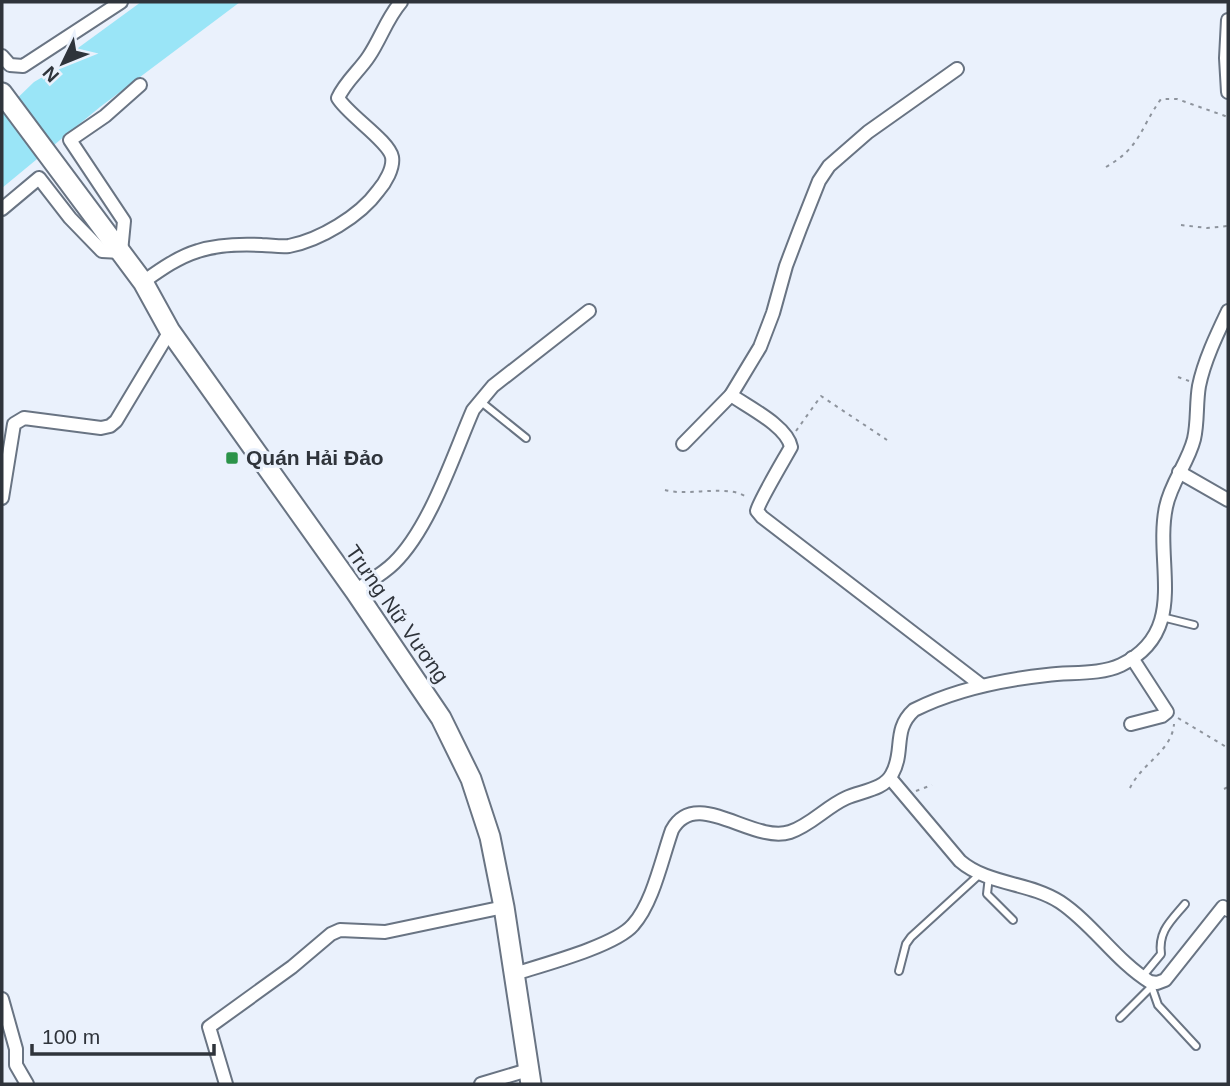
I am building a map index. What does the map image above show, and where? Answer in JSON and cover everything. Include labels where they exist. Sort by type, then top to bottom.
[{"type":"main road","name":"Trưng Nữ Vương","points":[[2,93],[100,222],[142,282],[170,331],[355,591],[441,718],[471,779],[490,838],[504,906],[530,1077]]},
{"type":"street","points":[[2,56],[10,65],[23,66],[121,2]]},
{"type":"street","points":[[142,282],[174,261],[199,250],[225,245],[288,246],[326,231],[361,212],[381,188],[391,169],[392,156],[386,146],[338,98],[367,60],[391,14],[401,2]]},
{"type":"street","points":[[1228,20],[1228,92]]},
{"type":"street","points":[[683,444],[731,395],[760,347],[800,229],[819,181],[829,166],[868,131],[957,69]]},
{"type":"street","points":[[2,209],[39,178],[70,218],[102,251],[121,252],[124,221],[70,140],[105,116],[140,85]]},
{"type":"street","points":[[355,591],[393,563],[411,544],[437,495],[473,410],[480,401],[493,386],[589,312]]},
{"type":"street","points":[[514,974],[590,948],[619,936],[633,926],[645,908],[672,830],[686,814],[709,814],[768,833],[792,831],[846,798],[878,786],[890,778],[896,765],[900,729],[905,718],[914,710],[981,685],[1118,666],[1148,644],[1158,629],[1166,605],[1164,517],[1170,493],[1195,437],[1200,381],[1228,312]]},
{"type":"street","points":[[2,498],[15,424],[24,418],[101,428],[110,426],[116,421],[170,331]]},
{"type":"street","points":[[731,395],[775,424],[790,440],[791,447],[757,511],[777,531],[874,600],[981,685]]},
{"type":"street","points":[[1179,472],[1228,500]]},
{"type":"street","points":[[1131,724],[1167,712],[1132,658]]},
{"type":"street","points":[[890,778],[960,860],[984,875],[1024,885],[1059,901],[1148,982],[1157,984],[1165,980],[1223,907],[1228,910]]},
{"type":"street","points":[[226,1084],[209,1027],[292,967],[331,934],[348,929],[385,932],[504,906]]},
{"type":"street","points":[[2,999],[16,1049],[16,1065],[26,1084]]},
{"type":"street","points":[[481,1084],[530,1077]]},
{"type":"lane","points":[[480,401],[526,438]]},
{"type":"lane","points":[[1162,617],[1194,625]]},
{"type":"lane","points":[[984,875],[987,894],[1013,920]]},
{"type":"lane","points":[[899,971],[906,944],[911,937],[984,875]]},
{"type":"lane","points":[[1120,1017],[1148,982],[1161,954],[1159,941],[1163,932],[1185,904]]},
{"type":"lane","points":[[1148,982],[1158,1005],[1196,1046]]},
{"type":"path","points":[[1106,167],[1134,146],[1161,99],[1177,99],[1228,117]]},
{"type":"path","points":[[1181,225],[1207,228],[1228,226]]},
{"type":"path","points":[[790,440],[821,396],[887,440]]},
{"type":"path","points":[[665,490],[676,493],[742,494],[758,505]]},
{"type":"path","points":[[1130,788],[1135,778],[1173,737],[1175,716],[1228,748]]},
{"type":"path","points":[[905,795],[932,785]]},
{"type":"path","points":[[1224,789],[1228,787]]},
{"type":"water","points":[[141,2],[240,2],[100,107],[2,188],[2,113],[34,82],[56,69],[78,48]]},
{"type":"place","name":"Quán Hải Đảo","points":[[232,458]]}]
